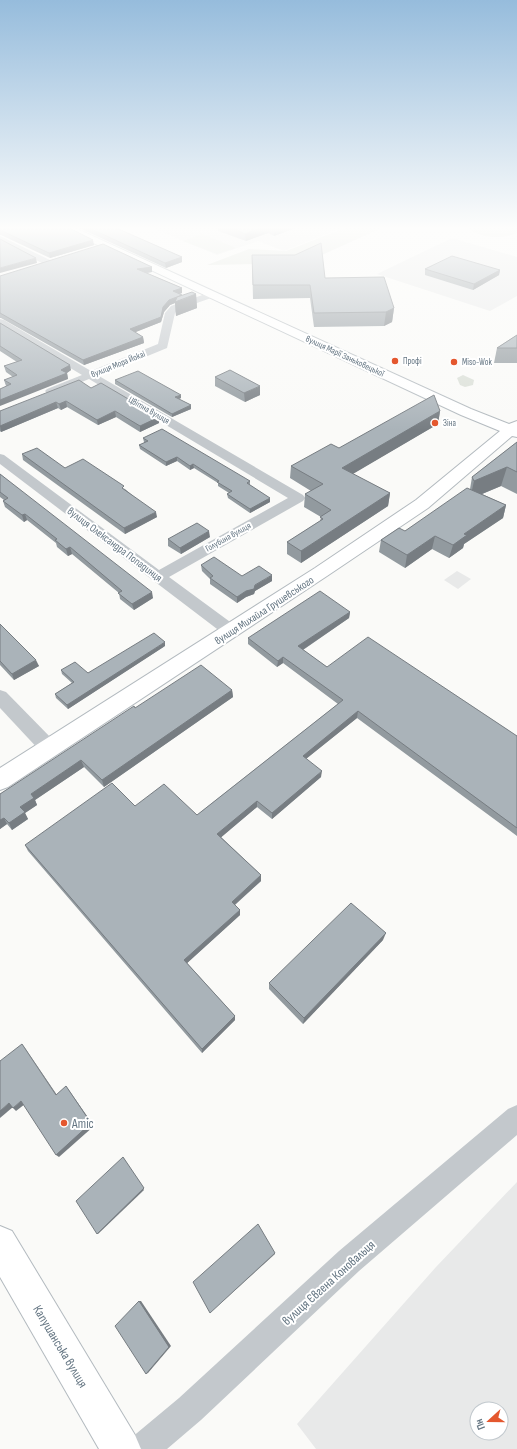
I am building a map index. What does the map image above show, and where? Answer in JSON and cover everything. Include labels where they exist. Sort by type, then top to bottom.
[{"type":"street","name":"вулиця Мора Йокаі","points":[[42,395],[163,346],[170,313],[174,308],[211,295]]},
{"type":"street","name":"вулиця Марії Заньковецької","points":[[211,295],[466,412],[515,429]]},
{"type":"street","name":"Цвітна вулиця","points":[[0,322],[298,498]]},
{"type":"street","name":"вулиця Михайла Грушевського","points":[[0,780],[231,631],[422,504],[515,429]]},
{"type":"street","name":"вулиця Олександра Попадинця","points":[[0,458],[231,631]]},
{"type":"street","name":"Голубина вулиця","points":[[158,577],[298,498]]},
{"type":"street","points":[[0,697],[49,748]]},
{"type":"street","name":"вулиця Євгена Коновальця","points":[[142,1449],[190,1409],[349,1261],[517,1118]]},
{"type":"street","name":"Капушанська вулиця","points":[[0,1244],[122,1449]]},
{"type":"shaded area","points":[[440,295],[517,295],[490,311]]},
{"type":"shaded area","points":[[463,375],[474,380],[473,385],[465,387],[460,385],[457,378]]},
{"type":"shaded area","points":[[457,571],[471,579],[458,589],[444,580]]},
{"type":"shaded area","points":[[517,1182],[517,1449],[316,1449],[297,1424],[436,1267]]},
{"type":"building","points":[[0,295],[182,295],[169,300],[163,307],[161,317],[130,329],[143,337],[83,360],[0,313]]},
{"type":"building","points":[[184,295],[194,295],[175,302],[177,297]]},
{"type":"building","points":[[311,295],[390,295],[394,308],[386,312],[314,313]]},
{"type":"building","points":[[0,323],[70,365],[61,370],[67,373],[0,400],[0,389],[11,384],[4,380],[17,375],[4,366],[22,360],[0,346]]},
{"type":"building","points":[[517,335],[517,348],[497,348]]},
{"type":"building","points":[[230,370],[260,386],[244,393],[215,377]]},
{"type":"building","points":[[138,371],[181,395],[175,397],[191,405],[172,414],[115,380]]},
{"type":"building","points":[[79,380],[91,388],[101,383],[159,417],[140,426],[115,411],[97,420],[66,401],[59,404],[56,402],[0,426],[0,411]]},
{"type":"building","points":[[434,395],[440,411],[342,468],[390,493],[301,551],[287,542],[323,519],[320,517],[331,510],[305,494],[323,484],[291,466],[331,444],[339,448]]},
{"type":"building","points":[[162,429],[250,481],[247,483],[270,498],[250,509],[227,494],[232,491],[193,464],[190,466],[177,457],[166,462],[139,445],[148,441],[143,438]]},
{"type":"building","points":[[517,442],[517,472],[507,467],[474,481],[472,477]]},
{"type":"building","points":[[37,448],[65,468],[83,459],[124,486],[122,488],[156,512],[124,528],[22,454]]},
{"type":"building","points":[[0,474],[152,592],[132,604],[118,593],[122,591],[70,547],[66,549],[55,540],[57,539],[25,514],[22,515],[3,501],[8,498],[0,492]]},
{"type":"building","points":[[467,488],[506,505],[464,534],[467,535],[453,545],[435,536],[407,555],[381,540],[399,528],[405,531]]},
{"type":"building","points":[[197,523],[209,531],[180,548],[168,539]]},
{"type":"building","points":[[214,557],[242,576],[259,566],[272,575],[255,585],[254,589],[246,591],[237,597],[210,578],[213,576],[201,565]]},
{"type":"building","points":[[320,591],[350,612],[298,646],[327,667],[368,637],[517,736],[517,828],[358,711],[303,756],[322,771],[272,813],[257,801],[217,834],[261,875],[232,902],[240,910],[184,960],[235,1016],[202,1049],[25,845],[112,783],[135,806],[164,784],[197,815],[343,700],[283,657],[278,661],[248,638]]},
{"type":"building","points":[[0,624],[36,660],[12,674],[0,661]]},
{"type":"building","points":[[154,633],[165,642],[67,705],[55,694],[74,682],[61,670],[75,662],[88,673]]},
{"type":"building","points":[[201,665],[232,690],[102,780],[81,760],[31,794],[34,798],[20,807],[25,812],[9,823],[4,818],[0,820],[0,794],[134,706],[135,708]]},
{"type":"building","points":[[351,903],[386,933],[304,1018],[269,983]]},
{"type":"building","points":[[22,1044],[56,1095],[66,1086],[91,1123],[56,1155],[21,1101],[13,1108],[9,1103],[0,1111],[0,1061]]},
{"type":"building","points":[[123,1157],[144,1188],[97,1234],[76,1201]]},
{"type":"building","points":[[258,1224],[275,1253],[210,1313],[193,1282]]},
{"type":"building","points":[[139,1301],[169,1347],[146,1374],[115,1326]]},
{"type":"place","name":"Профі","points":[[395,361]]},
{"type":"place","name":"Miso-Wok","points":[[454,362]]},
{"type":"place","name":"Зіна","points":[[435,423]]},
{"type":"place","name":"Amic","points":[[64,1123]]}]
